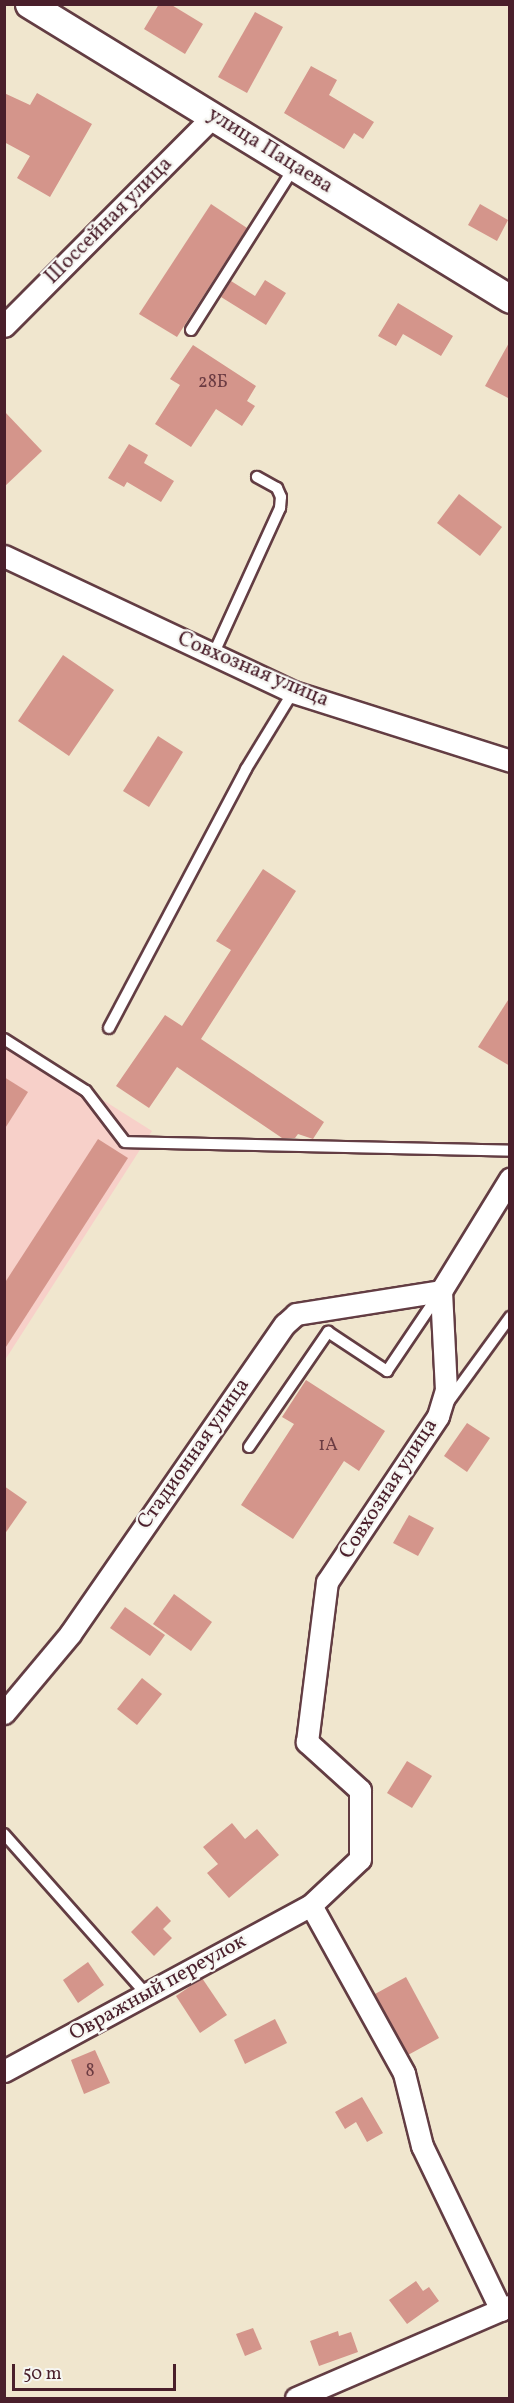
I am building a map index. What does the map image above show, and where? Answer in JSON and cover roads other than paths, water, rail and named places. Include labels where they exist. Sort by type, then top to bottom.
[{"type":"street","name":"улица Пацаева","points":[[29,4],[510,299]]},
{"type":"street","name":"Шоссейная улица","points":[[4,326],[213,116]]},
{"type":"street","name":"Совхозная улица","points":[[4,556],[293,692],[510,761]]},
{"type":"street","points":[[441,1291],[510,1179]]},
{"type":"street","name":"Совхозная улица","points":[[307,1742],[327,1582],[438,1416],[446,1390],[441,1291]]},
{"type":"street","name":"Стадионная улица","points":[[4,1713],[70,1634],[285,1323],[296,1314],[441,1291]]},
{"type":"street","name":"Овражный переулок","points":[[4,2071],[148,1996],[311,1905],[360,1859],[360,1790],[307,1742]]},
{"type":"street","points":[[296,2398],[505,2308],[422,2146],[404,2073],[311,1905]]},
{"type":"lane","points":[[191,330],[295,166]]},
{"type":"lane","points":[[213,655],[280,508],[281,497],[277,488],[257,477]]},
{"type":"lane","points":[[109,1029],[246,769],[293,692]]},
{"type":"lane","points":[[4,1039],[86,1091],[125,1142],[510,1151]]},
{"type":"lane","points":[[249,1448],[328,1332],[387,1371],[441,1291]]},
{"type":"lane","points":[[438,1416],[510,1317]]},
{"type":"lane","points":[[4,1834],[148,1996]]}]
